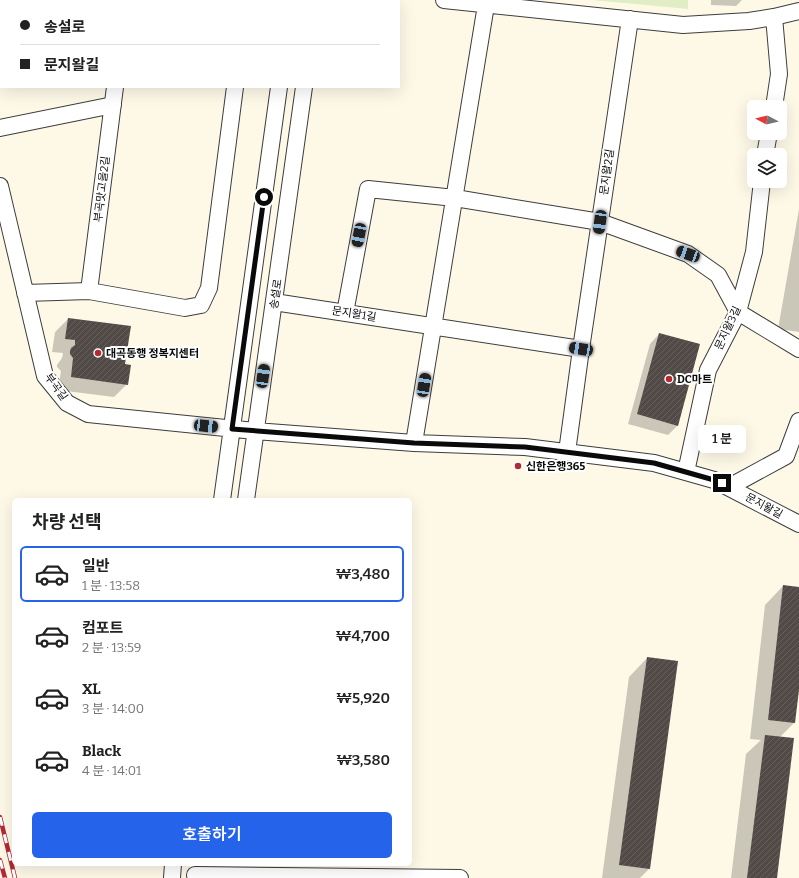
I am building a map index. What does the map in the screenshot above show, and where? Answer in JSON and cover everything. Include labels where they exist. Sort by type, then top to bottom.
[{"type":"street","points":[[444,0],[682,25],[749,21],[799,11]]},
{"type":"street","points":[[414,443],[486,5]]},
{"type":"street","points":[[774,17],[780,74],[775,100]]},
{"type":"street","name":"문지왈2길","points":[[567,452],[630,19]]},
{"type":"street","name":"부곡맛고을2길","points":[[89,291],[115,88]]},
{"type":"street","points":[[26,293],[89,291],[185,308],[201,305],[209,288],[235,88]]},
{"type":"street","points":[[222,498],[279,88]]},
{"type":"street","name":"송설로","points":[[246,498],[304,88]]},
{"type":"street","points":[[0,128],[113,105]]},
{"type":"street","name":"부곡길","points":[[0,186],[45,376],[67,403],[88,414],[255,431]]},
{"type":"street","name":"문지왈3길","points":[[686,472],[708,370],[738,312],[754,252],[761,188]]},
{"type":"street","points":[[345,313],[368,189],[455,198],[600,222],[688,254],[718,275],[738,312],[799,348]]},
{"type":"street","name":"문지왈1길","points":[[274,302],[434,327]]},
{"type":"street","points":[[434,327],[581,349]]},
{"type":"street","points":[[729,487],[786,456],[799,421]]},
{"type":"street","name":"문지왈길","points":[[255,431],[414,443],[525,447],[654,463],[714,480],[799,524]]},
{"type":"street","points":[[172,878],[173,866]]},
{"type":"street","points":[[196,872],[265,877],[460,878]]},
{"type":"green space","points":[[592,0],[688,0],[688,9]]},
{"type":"building","name":"대곡동행 정복지센터","points":[[68,318],[131,326],[125,364],[131,365],[128,385],[71,377],[73,358],[70,351],[75,345],[75,340],[65,339]]},
{"type":"building","name":"DC마트","points":[[659,333],[700,344],[678,426],[637,414]]},
{"type":"building","points":[[783,585],[799,587],[799,690],[795,723],[768,720]]},
{"type":"building","points":[[647,657],[678,661],[650,869],[619,865]]},
{"type":"building","points":[[765,735],[794,738],[777,878],[747,878]]},
{"type":"railway","points":[[0,817],[12,866]]},
{"type":"railway","points":[[0,860],[5,878]]},
{"type":"railway","points":[[12,866],[15,878]]},
{"type":"place","name":"대곡동행 정복지센터","points":[[98,353]]},
{"type":"place","name":"DC마트","points":[[669,379]]},
{"type":"place","name":"신한은행365","points":[[518,466]]},
{"type":"route","points":[[264,197],[232,429],[414,443],[525,447],[654,463],[722,483]]}]
